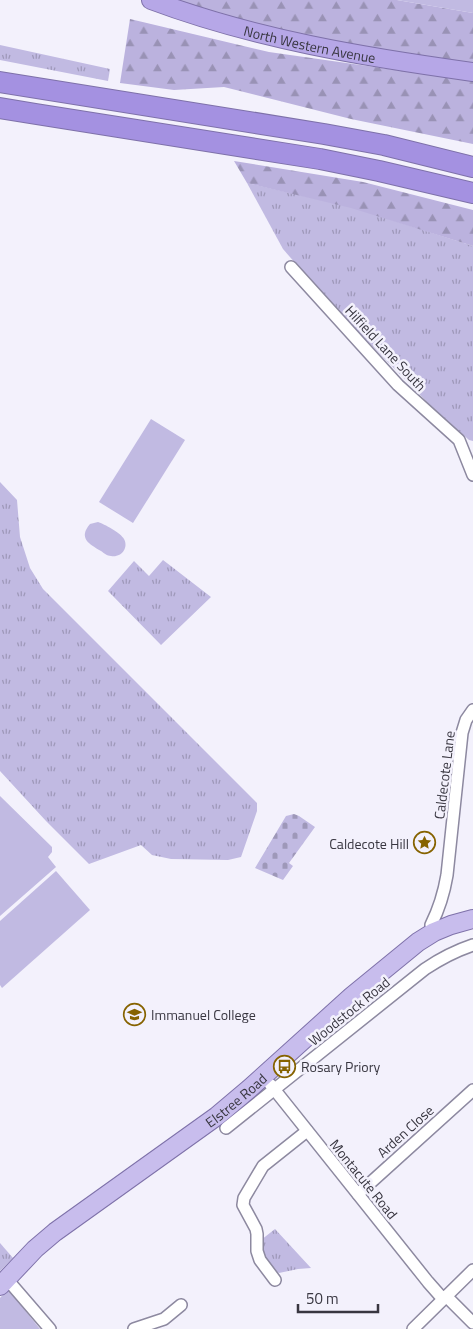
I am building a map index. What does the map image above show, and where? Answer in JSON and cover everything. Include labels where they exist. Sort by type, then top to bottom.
[{"type":"highway","name":"North Western Avenue","points":[[151,0],[205,18],[278,38],[348,53],[473,72]]},
{"type":"highway","points":[[0,82],[324,134],[384,145],[473,166]]},
{"type":"highway","points":[[0,108],[320,159],[473,193]]},
{"type":"main road","name":"Elstree Road","points":[[3,1282],[55,1232],[217,1116],[269,1083],[374,978],[418,942],[434,932],[473,919]]},
{"type":"street","name":"Hilfield Lane South","points":[[291,267],[398,386],[459,440],[473,475]]},
{"type":"street","name":"Caldecote Lane","points":[[434,932],[431,925],[443,895],[447,876],[462,733],[466,720],[473,710]]},
{"type":"street","name":"Woodstock Road","points":[[226,1128],[269,1083],[425,969],[460,949],[473,945]]},
{"type":"street","name":"Montacute Road","points":[[269,1083],[306,1131],[444,1297],[473,1323]]},
{"type":"street","name":"Arden Close","points":[[358,1194],[473,1090]]},
{"type":"street","points":[[274,1280],[256,1251],[256,1229],[243,1205],[244,1198],[263,1166],[306,1131]]},
{"type":"street","points":[[413,1329],[473,1270]]},
{"type":"street","points":[[3,1282],[47,1326]]},
{"type":"street","points":[[134,1329],[164,1319],[181,1305]]},
{"type":"green space","points":[[174,0],[397,0],[473,13],[473,65],[282,32]]},
{"type":"green space","points":[[397,0],[473,0],[473,13]]},
{"type":"green space","points":[[130,19],[269,52],[473,81],[473,144],[351,119],[224,87],[174,90],[120,83]]},
{"type":"green space","points":[[0,45],[110,69],[108,81],[0,60]]},
{"type":"green space","points":[[234,161],[363,182],[473,210],[473,246],[351,208],[247,183]]},
{"type":"green space","points":[[247,183],[351,207],[473,246],[473,441],[469,440],[430,405],[329,302],[283,249]]},
{"type":"green space","points":[[151,419],[185,440],[133,523],[99,502]]},
{"type":"green space","points":[[0,482],[17,500],[20,537],[30,568],[43,589],[257,803],[257,811],[241,857],[228,860],[171,859],[152,855],[141,845],[89,864],[0,771]]},
{"type":"green space","points":[[98,522],[124,539],[125,549],[121,554],[108,556],[86,540],[85,533],[90,524]]},
{"type":"green space","points":[[163,560],[211,597],[161,645],[108,591],[134,561],[149,576]]},
{"type":"green space","points":[[0,796],[52,847],[52,852],[48,857],[56,867],[0,916]]},
{"type":"green space","points":[[294,814],[315,827],[289,863],[293,866],[283,880],[255,868],[286,816]]},
{"type":"green space","points":[[56,871],[90,910],[2,988],[0,985],[0,921]]},
{"type":"green space","points":[[275,1229],[311,1268],[279,1273],[263,1258],[261,1240]]},
{"type":"green space","points":[[0,1243],[13,1258],[0,1271]]},
{"type":"green space","points":[[8,1289],[40,1329],[0,1329],[0,1298]]},
{"type":"place","name":"Caldecote Hill","points":[[425,843]]},
{"type":"place","name":"Immanuel College","points":[[135,1014]]},
{"type":"place","name":"Rosary Priory","points":[[285,1066]]}]
